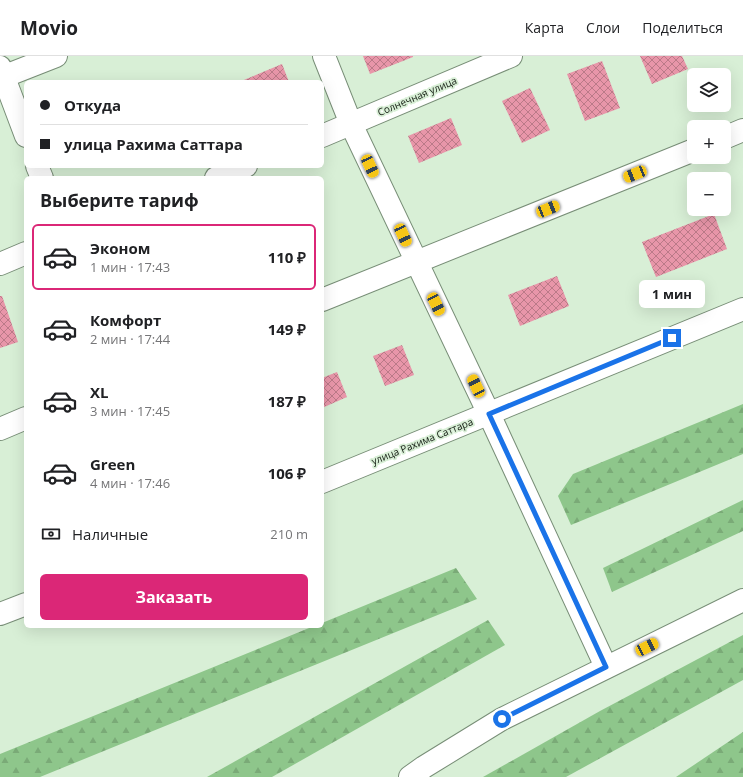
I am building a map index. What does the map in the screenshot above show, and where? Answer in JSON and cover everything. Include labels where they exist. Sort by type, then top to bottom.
[{"type":"street","points":[[24,131],[1,74],[56,56]]},
{"type":"street","points":[[324,56],[351,124],[489,414],[606,667]]},
{"type":"street","name":"Солнечная улица","points":[[324,135],[511,56]]},
{"type":"street","points":[[731,135],[743,130]]},
{"type":"street","points":[[324,299],[687,153]]},
{"type":"street","points":[[221,176],[241,168]]},
{"type":"street","points":[[0,264],[24,254]]},
{"type":"street","name":"улица Рахима Саттара","points":[[324,481],[743,309]]},
{"type":"street","points":[[0,428],[24,419]]},
{"type":"street","points":[[410,777],[502,719],[743,600]]},
{"type":"street","points":[[0,614],[24,605]]},
{"type":"green space","points":[[743,404],[743,454],[571,525],[558,496],[573,474]]},
{"type":"green space","points":[[743,500],[743,531],[612,592],[603,568]]},
{"type":"green space","points":[[456,568],[477,599],[40,777],[0,777],[0,754],[309,628],[324,628],[324,622]]},
{"type":"green space","points":[[488,620],[505,645],[272,777],[207,777]]},
{"type":"green space","points":[[743,635],[743,680],[566,777],[483,777],[600,711]]},
{"type":"green space","points":[[743,732],[743,777],[676,777]]},
{"type":"building","points":[[363,56],[413,56],[413,57],[370,74]]},
{"type":"building","points":[[640,56],[682,56],[687,69],[652,84]]},
{"type":"building","points":[[602,61],[620,108],[585,121],[567,74]]},
{"type":"building","points":[[282,64],[288,80],[244,80]]},
{"type":"building","points":[[530,88],[550,130],[522,143],[502,101]]},
{"type":"building","points":[[451,118],[462,145],[419,163],[408,136]]},
{"type":"building","points":[[709,216],[715,216],[727,249],[656,277],[642,242]]},
{"type":"building","points":[[557,276],[569,306],[520,326],[508,295]]},
{"type":"building","points":[[0,296],[2,296],[18,342],[0,348]]},
{"type":"building","points":[[402,345],[414,375],[385,386],[373,356]]},
{"type":"building","points":[[337,372],[347,397],[324,407],[324,377]]},
{"type":"route","points":[[502,719],[606,667],[489,414],[672,338]]}]
